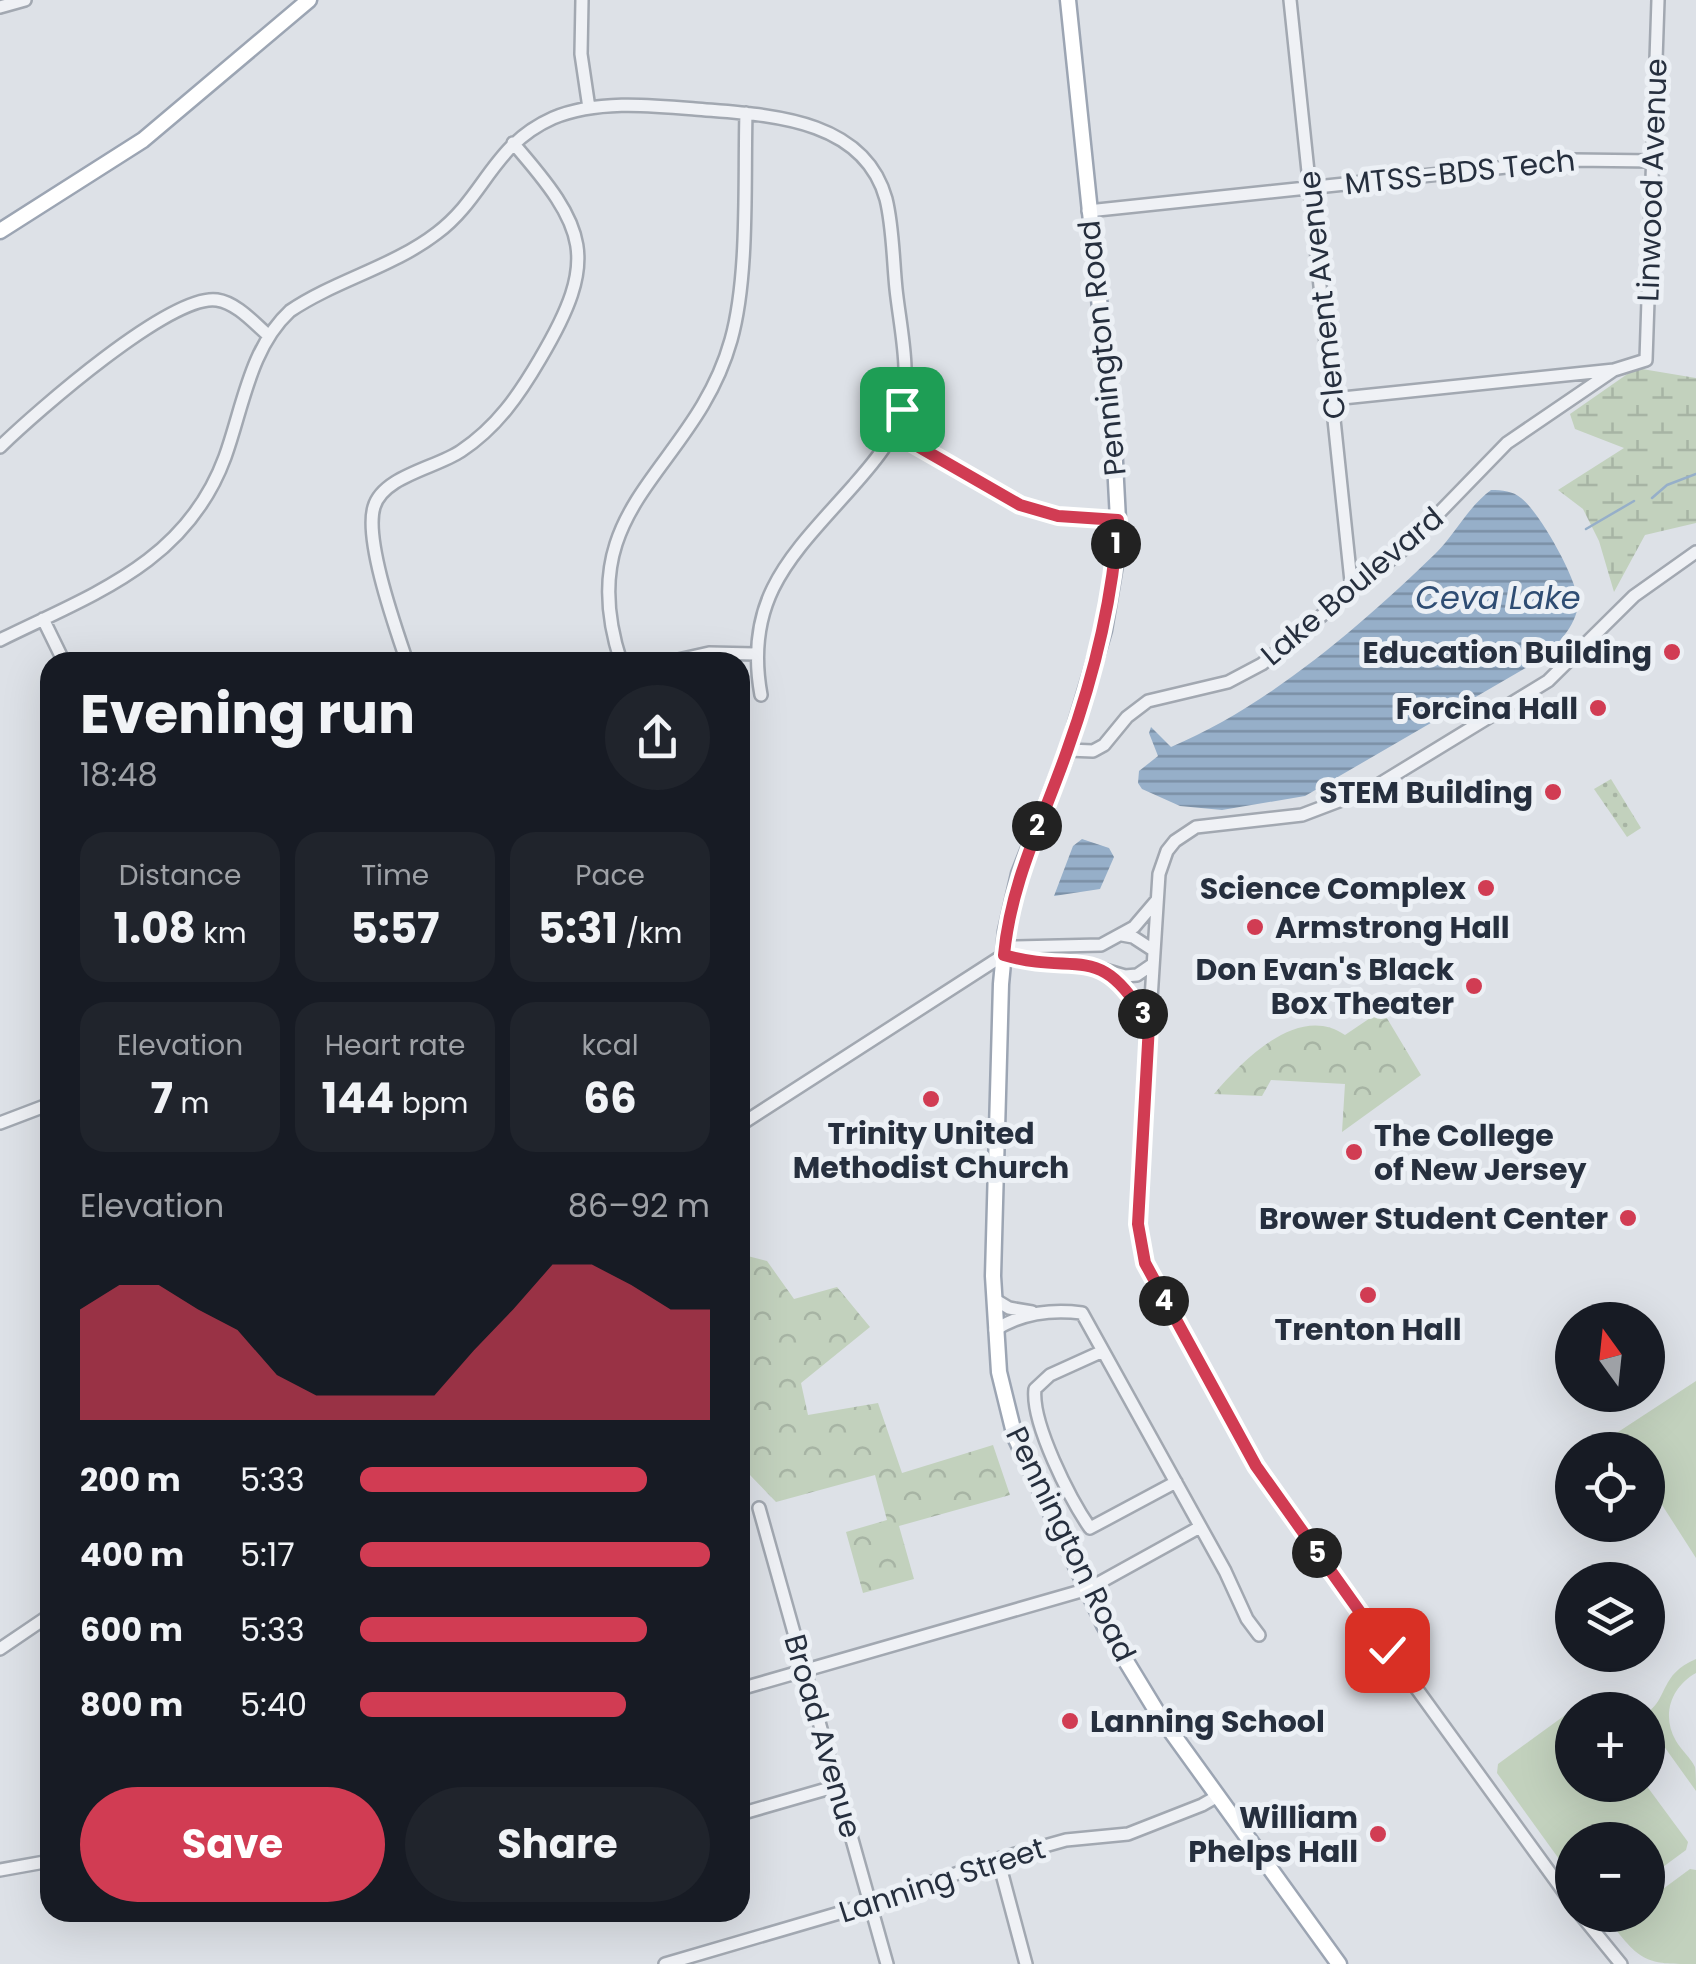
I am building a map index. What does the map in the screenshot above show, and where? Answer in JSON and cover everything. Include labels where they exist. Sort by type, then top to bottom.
[{"type":"main road","points":[[0,230],[143,140],[309,0]]},
{"type":"main road","name":"Pennington Road","points":[[1068,0],[1118,520],[1104,630],[1068,750],[1019,874],[1004,955],[994,1299],[998,1372],[1015,1437],[1104,1624],[1154,1708],[1339,1964]]},
{"type":"street","points":[[0,7],[25,0]]},
{"type":"street","points":[[582,0],[581,54],[589,108]]},
{"type":"street","name":"Clement Avenue","points":[[1290,0],[1352,590]]},
{"type":"street","name":"Linwood Avenue","points":[[1614,370],[1646,360],[1658,0]]},
{"type":"street","points":[[0,640],[133,573],[162,551],[189,522],[215,481],[268,335],[302,304],[434,235],[460,212],[512,143],[558,116],[589,108],[678,107],[798,121],[836,137],[863,158],[880,184],[888,216],[905,371],[902,409],[874,461],[778,576],[755,654],[761,695]]},
{"type":"street","points":[[618,652],[610,630],[606,592],[617,536],[700,410],[732,339],[740,285],[746,113]]},
{"type":"street","points":[[404,652],[379,564],[372,524],[374,504],[394,482],[460,452],[507,410],[563,320],[575,286],[576,247],[568,214],[554,190],[512,143]]},
{"type":"street","name":"MTSS-BDS Tech","points":[[1088,210],[1572,160],[1652,161]]},
{"type":"street","points":[[0,427],[5,442],[117,349],[197,302],[226,302],[268,335]]},
{"type":"street","points":[[1333,399],[1614,370]]},
{"type":"street","name":"Lake Boulevard","points":[[1068,750],[1094,751],[1104,745],[1126,717],[1148,701],[1213,687],[1244,675],[1431,524],[1507,443],[1614,370]]},
{"type":"street","points":[[893,432],[1020,505],[1058,516],[1118,520]]},
{"type":"street","points":[[1555,1881],[1273,1492],[1218,1402],[1150,1275],[1141,1250],[1138,1224],[1157,900],[1162,863],[1175,841],[1196,827],[1302,815],[1373,788],[1548,680],[1634,596],[1696,552]]},
{"type":"street","points":[[43,619],[59,652]]},
{"type":"street","points":[[750,654],[755,654]]},
{"type":"street","points":[[750,1119],[1004,955],[1026,945],[1091,947],[1121,935],[1143,918],[1157,900]]},
{"type":"street","points":[[1121,935],[1133,936],[1154,950]]},
{"type":"street","points":[[1004,955],[1088,965],[1110,973],[1137,974],[1152,964]]},
{"type":"street","points":[[1110,973],[1149,1025]]},
{"type":"street","points":[[0,1123],[40,1108]]},
{"type":"street","points":[[994,1299],[1009,1308],[1036,1313],[1082,1313],[1260,1635]]},
{"type":"street","points":[[995,1330],[1011,1320],[1036,1313]]},
{"type":"street","points":[[1103,1351],[1050,1375],[1034,1388],[1041,1424],[1076,1507],[1090,1528],[1176,1482]]},
{"type":"street","name":"Broad Avenue","points":[[759,1508],[887,1964]]},
{"type":"street","points":[[750,1685],[1088,1590],[1200,1527]]},
{"type":"street","points":[[0,1649],[40,1622]]},
{"type":"street","points":[[750,1811],[837,1786]]},
{"type":"street","name":"Lanning Street","points":[[665,1964],[870,1904],[998,1859],[1066,1840],[1128,1834],[1216,1797]]},
{"type":"street","points":[[998,1859],[1026,1964]]},
{"type":"street","points":[[0,1870],[40,1863]]},
{"type":"street","points":[[1595,1932],[1621,1964]]},
{"type":"green space","points":[[1636,368],[1696,378],[1696,523],[1645,535],[1614,592],[1599,541],[1583,509],[1558,490],[1624,448],[1575,429],[1570,414]]},
{"type":"green space","points":[[1611,779],[1641,828],[1627,837],[1594,789]]},
{"type":"green space","points":[[1382,1010],[1421,1075],[1342,1132],[1345,1084],[1271,1080],[1262,1096],[1214,1094],[1257,1052],[1291,1030],[1327,1027],[1345,1035]]},
{"type":"green space","points":[[750,1257],[767,1261],[794,1299],[837,1287],[870,1327],[801,1383],[808,1415],[878,1403],[902,1473],[993,1445],[1010,1495],[899,1526],[914,1579],[863,1593],[846,1532],[887,1520],[875,1475],[776,1502],[750,1475]]},
{"type":"green space","points":[[1696,1381],[1696,1558],[1665,1510],[1665,1432],[1618,1432],[1649,1412],[1665,1412],[1665,1401]]},
{"type":"green space","points":[[1696,1659],[1696,1673],[1675,1694],[1669,1721],[1676,1741],[1695,1767],[1696,1791],[1665,1748],[1663,1692],[1684,1665]]},
{"type":"green space","points":[[1555,1722],[1555,1802],[1659,1802],[1688,1842],[1686,1850],[1665,1865],[1665,1822],[1555,1822],[1555,1853],[1497,1773],[1498,1764]]},
{"type":"green space","points":[[1690,1869],[1696,1870],[1696,1964],[1648,1959],[1618,1932],[1665,1932],[1665,1887]]},
{"type":"water","name":"Ceva Lake","points":[[1491,490],[1514,494],[1529,506],[1558,550],[1577,597],[1572,624],[1536,662],[1305,796],[1222,810],[1180,806],[1142,789],[1139,771],[1158,756],[1149,733],[1151,727],[1171,747],[1278,687],[1407,580]]},
{"type":"water","points":[[1082,839],[1109,848],[1114,857],[1100,889],[1054,896],[1073,846]]},
{"type":"waterway","points":[[1652,498],[1667,485],[1696,474]]},
{"type":"waterway","points":[[1586,529],[1634,501]]},
{"type":"place","name":"Education Building","points":[[1672,652]]},
{"type":"place","name":"Forcina Hall","points":[[1598,708]]},
{"type":"place","name":"STEM Building","points":[[1553,792]]},
{"type":"place","name":"Science Complex","points":[[1486,888]]},
{"type":"place","name":"Armstrong Hall","points":[[1255,927]]},
{"type":"place","name":"Don Evan's Black Box Theater","points":[[1474,986]]},
{"type":"place","name":"Trinity United Methodist Church","points":[[931,1099]]},
{"type":"place","name":"The College of New Jersey","points":[[1354,1152]]},
{"type":"place","name":"Brower Student Center","points":[[1628,1218]]},
{"type":"place","name":"Trenton Hall","points":[[1368,1295]]},
{"type":"place","name":"Lanning School","points":[[1070,1721]]},
{"type":"place","name":"William Phelps Hall","points":[[1378,1834]]},
{"type":"route","points":[[902,409],[893,432],[1020,505],[1058,516],[1118,520],[1116,560],[1104,630],[1068,750],[1019,874],[1004,955],[1078,963],[1110,973],[1149,1025],[1138,1224],[1145,1263],[1256,1466],[1387,1650]]}]
